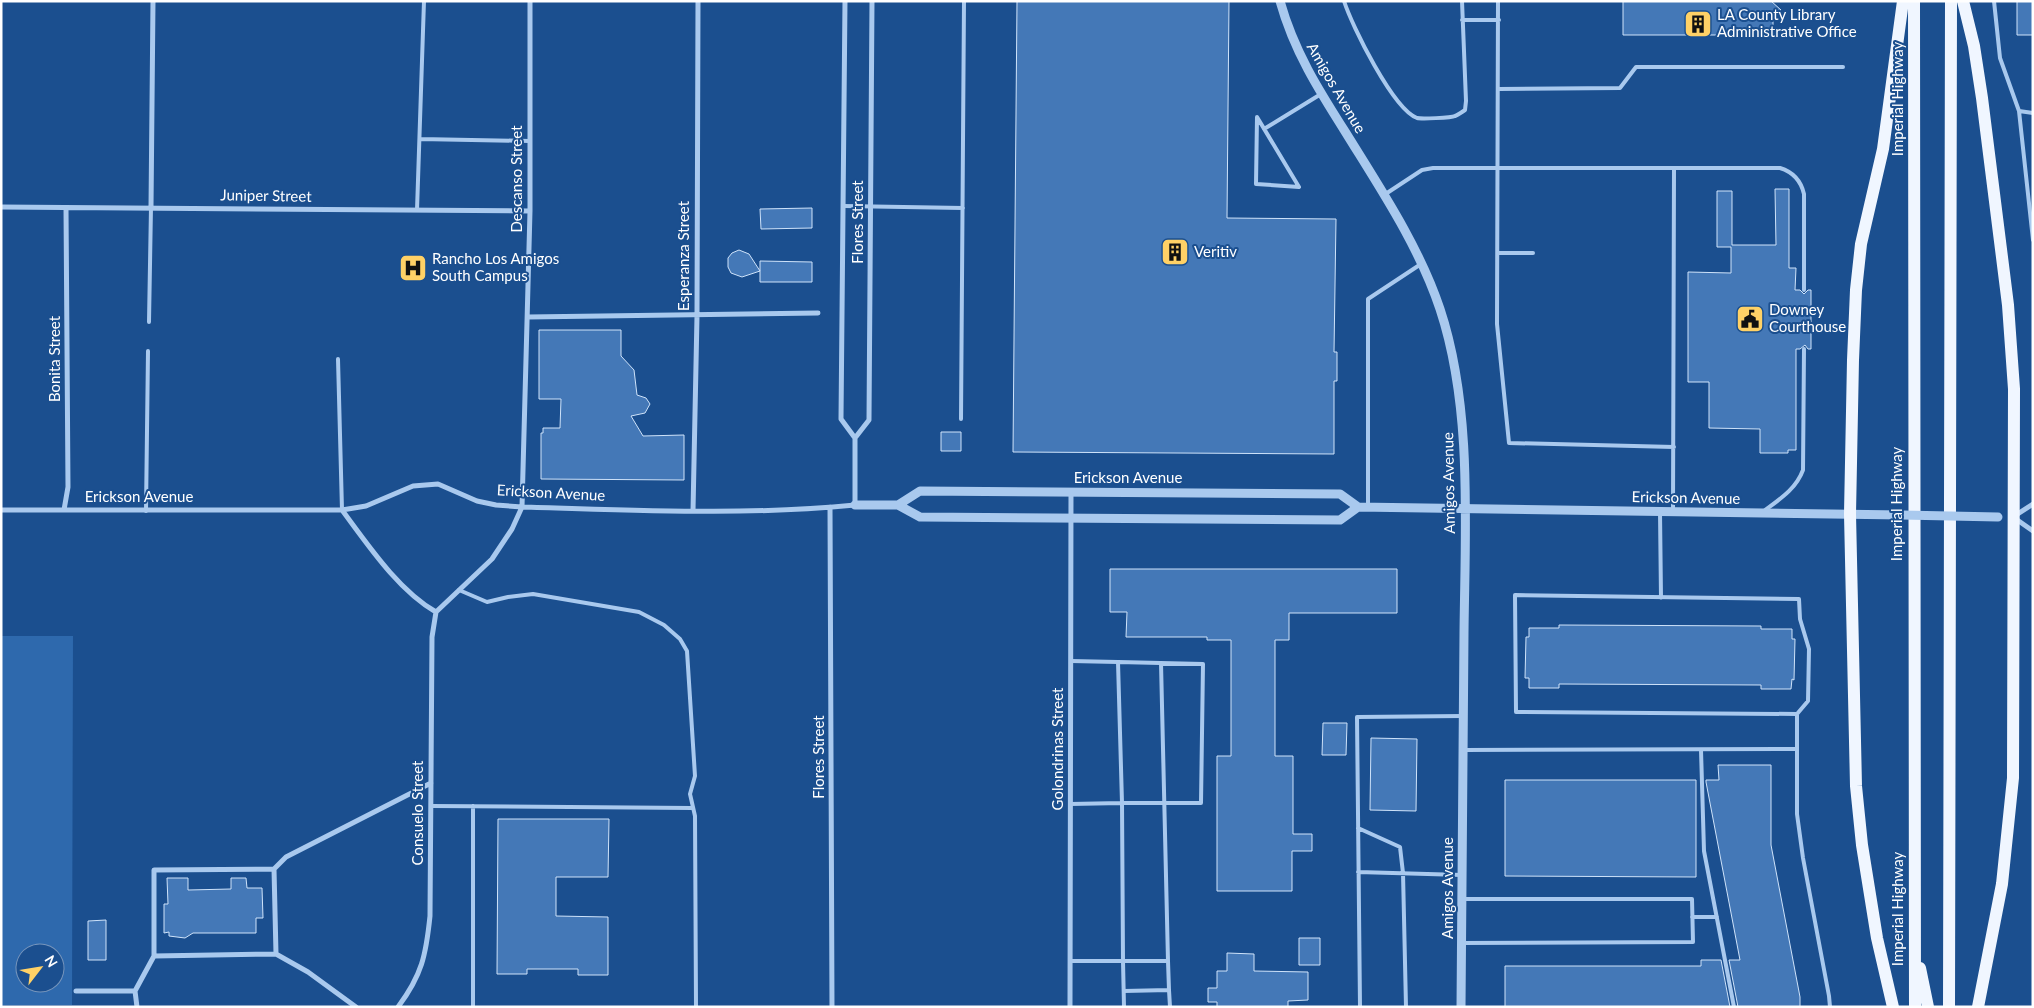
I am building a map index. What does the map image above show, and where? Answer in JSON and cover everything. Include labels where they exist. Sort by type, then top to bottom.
[{"type":"main road","points":[[1892,1007],[1876,938],[1862,844],[1856,786],[1850,514],[1852,360],[1856,290],[1861,244],[1883,149],[1902,1]]},
{"type":"main road","name":"Imperial Highway","points":[[1914,1],[1914,1007]]},
{"type":"main road","points":[[1949,1007],[1951,1]]},
{"type":"main road","points":[[1963,1],[1974,46],[1982,98],[2008,305],[2014,389],[2014,778],[2002,884],[1978,1007]]},
{"type":"main road","points":[[1915,943],[1928,1007]]},
{"type":"street","points":[[151,207],[153,1]]},
{"type":"street","name":"Descanso Street","points":[[522,507],[530,211],[530,1]]},
{"type":"street","name":"Esperanza Street","points":[[693,511],[697,316],[698,1]]},
{"type":"street","name":"Flores Street","points":[[845,1],[841,419],[855,438],[869,420],[872,1]]},
{"type":"street","name":"Amigos Avenue","points":[[1280,1],[1288,30],[1303,62],[1384,195],[1421,264],[1439,307],[1452,350],[1460,399],[1464,508],[1461,1007]]},
{"type":"street","name":"Juniper Street","points":[[1,207],[530,211]]},
{"type":"street","name":"Bonita Street","points":[[64,510],[68,487],[66,208]]},
{"type":"street","points":[[528,317],[818,314]]},
{"type":"street","points":[[855,438],[855,505]]},
{"type":"street","name":"Erickson Avenue","points":[[1,510],[342,510],[366,506],[413,486],[438,484],[476,501],[496,505],[693,511],[898,504],[920,492],[1071,492],[1340,494],[1358,507],[2013,517]]},
{"type":"street","name":"Golondrinas Street","points":[[1070,1007],[1071,492]]},
{"type":"street","points":[[898,504],[920,517],[1071,519],[1340,520],[1358,507]]},
{"type":"street","points":[[2033,504],[2013,517],[2033,531]]},
{"type":"street","points":[[342,510],[400,582],[420,603],[436,612],[492,559],[512,529],[522,507]]},
{"type":"street","name":"Flores Street","points":[[830,507],[832,1007]]},
{"type":"street","name":"Consuelo Street","points":[[398,1007],[409,993],[420,971],[427,947],[430,916],[432,637],[436,612]]},
{"type":"street","points":[[137,1007],[135,991],[154,956],[154,870],[274,869],[286,857],[431,783]]},
{"type":"street","points":[[274,869],[276,954]]},
{"type":"street","points":[[154,956],[276,954],[308,972],[356,1007]]},
{"type":"street","points":[[76,991],[135,991]]},
{"type":"lane","points":[[417,210],[424,1]]},
{"type":"lane","points":[[961,419],[964,1]]},
{"type":"lane","points":[[1344,1],[1359,38],[1391,91],[1407,110],[1418,118],[1454,117],[1465,110],[1462,1]]},
{"type":"lane","points":[[1498,1],[1497,324],[1509,442],[1674,447]]},
{"type":"lane","points":[[1994,1],[2000,58],[2019,111],[2033,240]]},
{"type":"lane","points":[[1462,20],[1498,20]]},
{"type":"lane","points":[[1499,89],[1620,88],[1636,67],[1843,67]]},
{"type":"lane","points":[[1264,129],[1322,94]]},
{"type":"lane","points":[[2019,111],[2033,113]]},
{"type":"lane","points":[[1257,117],[1264,129],[1299,187],[1256,184],[1257,117]]},
{"type":"lane","points":[[420,139],[530,141]]},
{"type":"lane","points":[[1384,195],[1422,170],[1433,168],[1674,170],[1780,168],[1794,175],[1802,187],[1805,202],[1804,290]]},
{"type":"lane","points":[[1673,511],[1674,170]]},
{"type":"lane","points":[[844,206],[963,208]]},
{"type":"lane","points":[[149,322],[151,207]]},
{"type":"lane","points":[[1498,253],[1533,253]]},
{"type":"lane","points":[[1368,507],[1368,299],[1421,264]]},
{"type":"lane","points":[[1762,513],[1791,490],[1800,480],[1803,470],[1804,349]]},
{"type":"lane","points":[[146,511],[148,351]]},
{"type":"lane","points":[[338,359],[342,510]]},
{"type":"lane","points":[[1660,511],[1660,598]]},
{"type":"lane","points":[[459,590],[487,602],[533,594],[639,612],[664,625],[680,639],[687,651],[695,776],[690,794],[695,816],[696,1007]]},
{"type":"lane","points":[[1797,714],[1516,712],[1516,595],[1799,599],[1800,619],[1808,649],[1808,701],[1797,714],[1798,814],[1803,858],[1830,1007]]},
{"type":"lane","points":[[1070,804],[1201,803],[1203,664],[1071,661]]},
{"type":"lane","points":[[1118,662],[1122,803],[1124,1007]]},
{"type":"lane","points":[[1161,663],[1170,1007]]},
{"type":"lane","points":[[1360,1007],[1357,717],[1463,716]]},
{"type":"lane","points":[[1463,750],[1797,749]]},
{"type":"lane","points":[[1701,750],[1704,851],[1734,1007]]},
{"type":"lane","points":[[431,806],[692,808]]},
{"type":"lane","points":[[473,806],[473,1007]]},
{"type":"lane","points":[[1358,828],[1400,847],[1403,873],[1406,1007]]},
{"type":"lane","points":[[1358,872],[1462,875]]},
{"type":"lane","points":[[1462,899],[1692,899],[1692,942],[1462,943]]},
{"type":"lane","points":[[1692,917],[1717,917]]},
{"type":"lane","points":[[1070,961],[1168,961]]},
{"type":"lane","points":[[1124,991],[1169,990]]},
{"type":"shaded area","points":[[1,636],[73,636],[72,1005],[1,1005]]},
{"type":"building","name":"Veritiv","points":[[1017,1],[1229,1],[1227,218],[1336,219],[1334,352],[1337,352],[1337,381],[1334,381],[1334,454],[1013,452]]},
{"type":"building","name":"LA County Library Administrative Office","points":[[1623,1],[1771,1],[1781,10],[1773,14],[1773,35],[1623,35]]},
{"type":"building","points":[[2017,1],[2033,1],[2033,35],[2017,35]]},
{"type":"building","name":"Downey Courthouse","points":[[1775,189],[1789,189],[1789,268],[1796,268],[1795,290],[1800,290],[1804,294],[1811,290],[1811,349],[1808,349],[1805,345],[1800,349],[1796,349],[1796,450],[1788,450],[1788,453],[1760,453],[1760,429],[1709,428],[1709,382],[1688,382],[1688,272],[1731,273],[1731,247],[1717,247],[1717,191],[1732,191],[1732,245],[1776,245]]},
{"type":"building","points":[[812,208],[812,228],[761,229],[760,209]]},
{"type":"building","points":[[739,250],[749,254],[760,271],[742,277],[731,273],[728,267],[728,258],[732,253]]},
{"type":"building","points":[[760,261],[812,262],[812,282],[760,282]]},
{"type":"building","points":[[539,330],[621,330],[621,356],[634,370],[637,395],[646,398],[650,404],[645,413],[631,416],[643,436],[684,435],[684,480],[541,479],[541,433],[543,433],[543,428],[560,428],[561,399],[539,399]]},
{"type":"building","points":[[941,432],[961,432],[961,451],[941,451]]},
{"type":"building","points":[[1110,569],[1397,569],[1397,613],[1289,613],[1289,640],[1275,640],[1275,756],[1293,756],[1293,834],[1312,834],[1312,851],[1292,851],[1292,891],[1217,891],[1217,756],[1231,756],[1231,640],[1207,640],[1207,637],[1126,637],[1127,612],[1110,612]]},
{"type":"building","points":[[1559,625],[1761,626],[1761,629],[1792,629],[1792,639],[1795,639],[1794,680],[1792,679],[1791,689],[1761,689],[1761,685],[1559,684],[1559,688],[1529,688],[1529,678],[1525,678],[1526,637],[1529,637],[1529,628],[1559,628]]},
{"type":"building","points":[[1323,723],[1347,723],[1346,755],[1322,755]]},
{"type":"building","points":[[1371,738],[1417,739],[1416,811],[1370,810]]},
{"type":"building","points":[[1718,765],[1771,765],[1771,845],[1800,997],[1800,1007],[1738,1007],[1729,960],[1740,960],[1706,782],[1706,780],[1719,780]]},
{"type":"building","points":[[1505,780],[1696,780],[1696,877],[1505,876]]},
{"type":"building","points":[[498,819],[609,819],[608,877],[556,877],[556,916],[608,917],[608,975],[578,975],[578,969],[527,969],[527,974],[497,974]]},
{"type":"building","points":[[167,878],[188,878],[188,890],[231,889],[231,878],[246,878],[247,888],[262,888],[263,918],[256,918],[256,933],[193,933],[185,938],[169,936],[169,932],[164,933],[164,904],[168,904]]},
{"type":"building","points":[[106,920],[106,960],[88,960],[88,921]]},
{"type":"building","points":[[1299,938],[1320,938],[1320,965],[1299,965]]},
{"type":"building","points":[[1227,953],[1254,954],[1254,971],[1308,972],[1308,1000],[1288,1001],[1288,1007],[1217,1007],[1217,1002],[1208,1002],[1208,988],[1217,988],[1217,971],[1227,971]]},
{"type":"building","points":[[1701,960],[1721,960],[1730,1007],[1505,1007],[1505,966],[1701,966]]},
{"type":"place","name":"LA County Library Administrative Office","points":[[1698,24]]},
{"type":"place","name":"Veritiv","points":[[1175,252]]},
{"type":"place","name":"Rancho Los Amigos South Campus","points":[[413,268]]},
{"type":"place","name":"Downey Courthouse","points":[[1750,319]]}]
